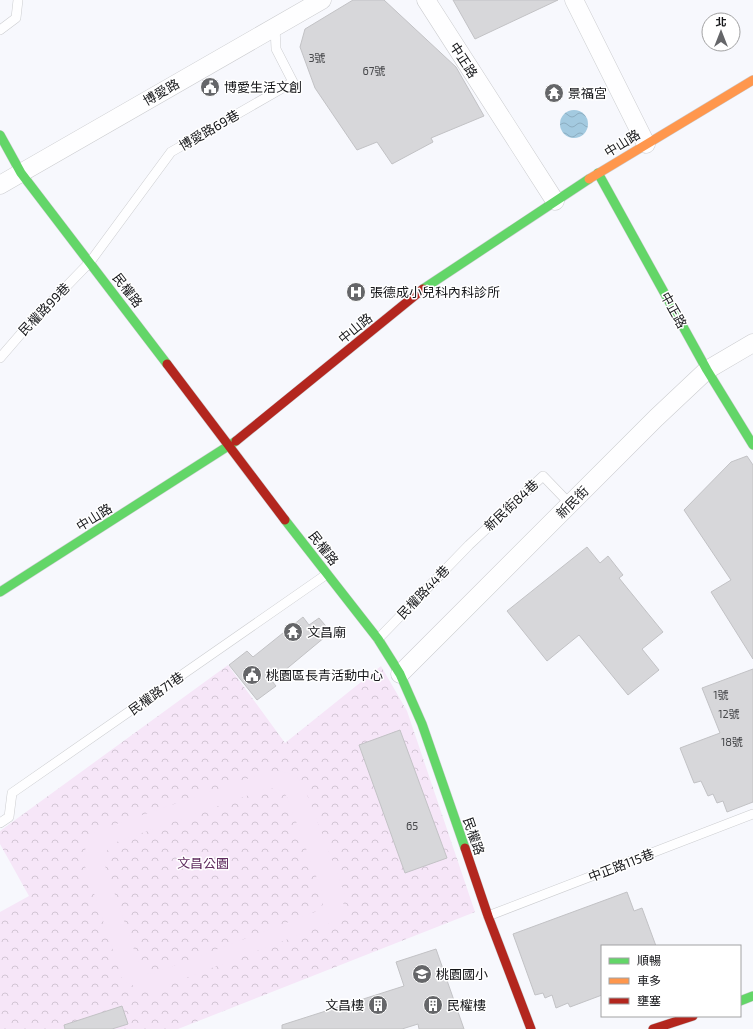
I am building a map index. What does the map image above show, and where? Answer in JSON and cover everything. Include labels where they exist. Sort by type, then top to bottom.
[{"type":"street","name":"博愛路","points":[[0,185],[322,0]]},
{"type":"street","name":"中正路","points":[[426,0],[555,201]]},
{"type":"street","points":[[574,0],[646,144]]},
{"type":"street","name":"中山路","points":[[0,592],[228,448],[419,292],[598,173],[753,80]]},
{"type":"street","name":"民權路","points":[[0,135],[21,173],[90,262],[228,448],[378,639],[400,674],[422,724],[488,916],[531,1029]]},
{"type":"street","name":"中正路","points":[[598,173],[707,370],[753,445]]},
{"type":"street","name":"新民街","points":[[400,674],[656,418],[707,370],[753,343]]},
{"type":"street","points":[[741,1000],[753,996]]},
{"type":"street","points":[[653,1029],[690,1017]]},
{"type":"lane","points":[[0,30],[16,18],[18,0]]},
{"type":"lane","name":"博愛路69巷","points":[[90,262],[170,152],[293,82],[276,49],[275,27]]},
{"type":"lane","name":"民權路99巷","points":[[0,358],[25,329],[90,262]]},
{"type":"lane","name":"新民街84巷","points":[[469,545],[544,476],[570,504]]},
{"type":"lane","name":"民權路44巷","points":[[378,639],[469,545]]},
{"type":"lane","name":"民權路71巷","points":[[0,823],[9,817],[12,793],[328,574]]},
{"type":"lane","name":"中正路115巷","points":[[488,916],[753,814]]},
{"type":"green space","name":"文昌公園","points":[[228,665],[285,743],[381,666],[407,711],[475,912],[178,1029],[0,1029],[0,912],[29,896],[0,844],[0,831]]},
{"type":"green space","points":[[279,771],[294,774],[303,784],[345,894],[342,912],[336,921],[154,990],[143,990],[123,981],[85,866],[85,851],[87,843],[96,831],[267,772]],"holes":[[[269,788],[282,791],[287,797],[323,895],[323,904],[320,910],[152,974],[147,973],[139,964],[104,863],[105,854],[114,843]]]},
{"type":"water","points":[[574,110],[584,114],[588,124],[584,134],[574,138],[564,134],[560,124],[564,114]]},
{"type":"building","points":[[353,0],[384,0],[456,67],[484,116],[431,138],[433,142],[392,164],[377,142],[357,150],[315,88],[300,47],[305,29]]},
{"type":"building","points":[[453,0],[558,0],[475,39]]},
{"type":"building","points":[[747,456],[753,465],[753,659],[711,592],[731,580],[684,510],[731,462]]},
{"type":"building","points":[[587,547],[600,563],[608,556],[623,575],[619,578],[663,632],[642,649],[659,670],[628,695],[579,635],[547,661],[507,611]]},
{"type":"building","points":[[303,617],[309,625],[319,618],[331,632],[272,681],[276,686],[257,700],[229,665],[247,651],[253,657]]},
{"type":"building","points":[[753,669],[753,802],[727,812],[723,801],[717,803],[713,794],[708,796],[701,781],[694,783],[680,748],[720,733],[702,688]]},
{"type":"building","points":[[400,730],[447,858],[405,873],[359,745]]},
{"type":"building","points":[[627,892],[634,911],[642,908],[656,945],[601,945],[601,995],[570,1007],[568,1003],[556,1008],[552,995],[545,998],[543,993],[535,995],[513,934]]},
{"type":"building","points":[[436,949],[464,1029],[419,1029],[418,1024],[402,1029],[282,1029],[282,1025],[404,986],[396,962]]},
{"type":"building","points":[[122,1006],[128,1024],[112,1029],[65,1029],[64,1025]]},
{"type":"traffic: fast","points":[[0,135],[21,173],[167,364]]},
{"type":"traffic: fast","points":[[598,173],[707,370],[753,445]]},
{"type":"traffic: fast","points":[[423,289],[589,179]]},
{"type":"traffic: fast","points":[[0,592],[236,441]]},
{"type":"traffic: fast","points":[[285,520],[378,639],[400,674],[422,724],[465,848]]},
{"type":"traffic: fast","points":[[741,1001],[753,996]]},
{"type":"traffic: slow","points":[[589,179],[753,80]]},
{"type":"traffic: jam","points":[[236,441],[423,289]]},
{"type":"traffic: jam","points":[[167,364],[285,520]]},
{"type":"traffic: jam","points":[[465,848],[488,916],[531,1029]]},
{"type":"traffic: jam","points":[[653,1029],[690,1017]]},
{"type":"place","name":"博愛生活文創","points":[[210,87]]},
{"type":"place","name":"景福宮","points":[[554,93]]},
{"type":"place","name":"張德成小兒科內科診所","points":[[356,292]]},
{"type":"place","name":"文昌廟","points":[[293,632]]},
{"type":"place","name":"桃園區長青活動中心","points":[[252,675]]},
{"type":"place","name":"桃園國小","points":[[422,974]]},
{"type":"place","name":"文昌樓","points":[[378,1005]]},
{"type":"place","name":"民權樓","points":[[433,1005]]}]
